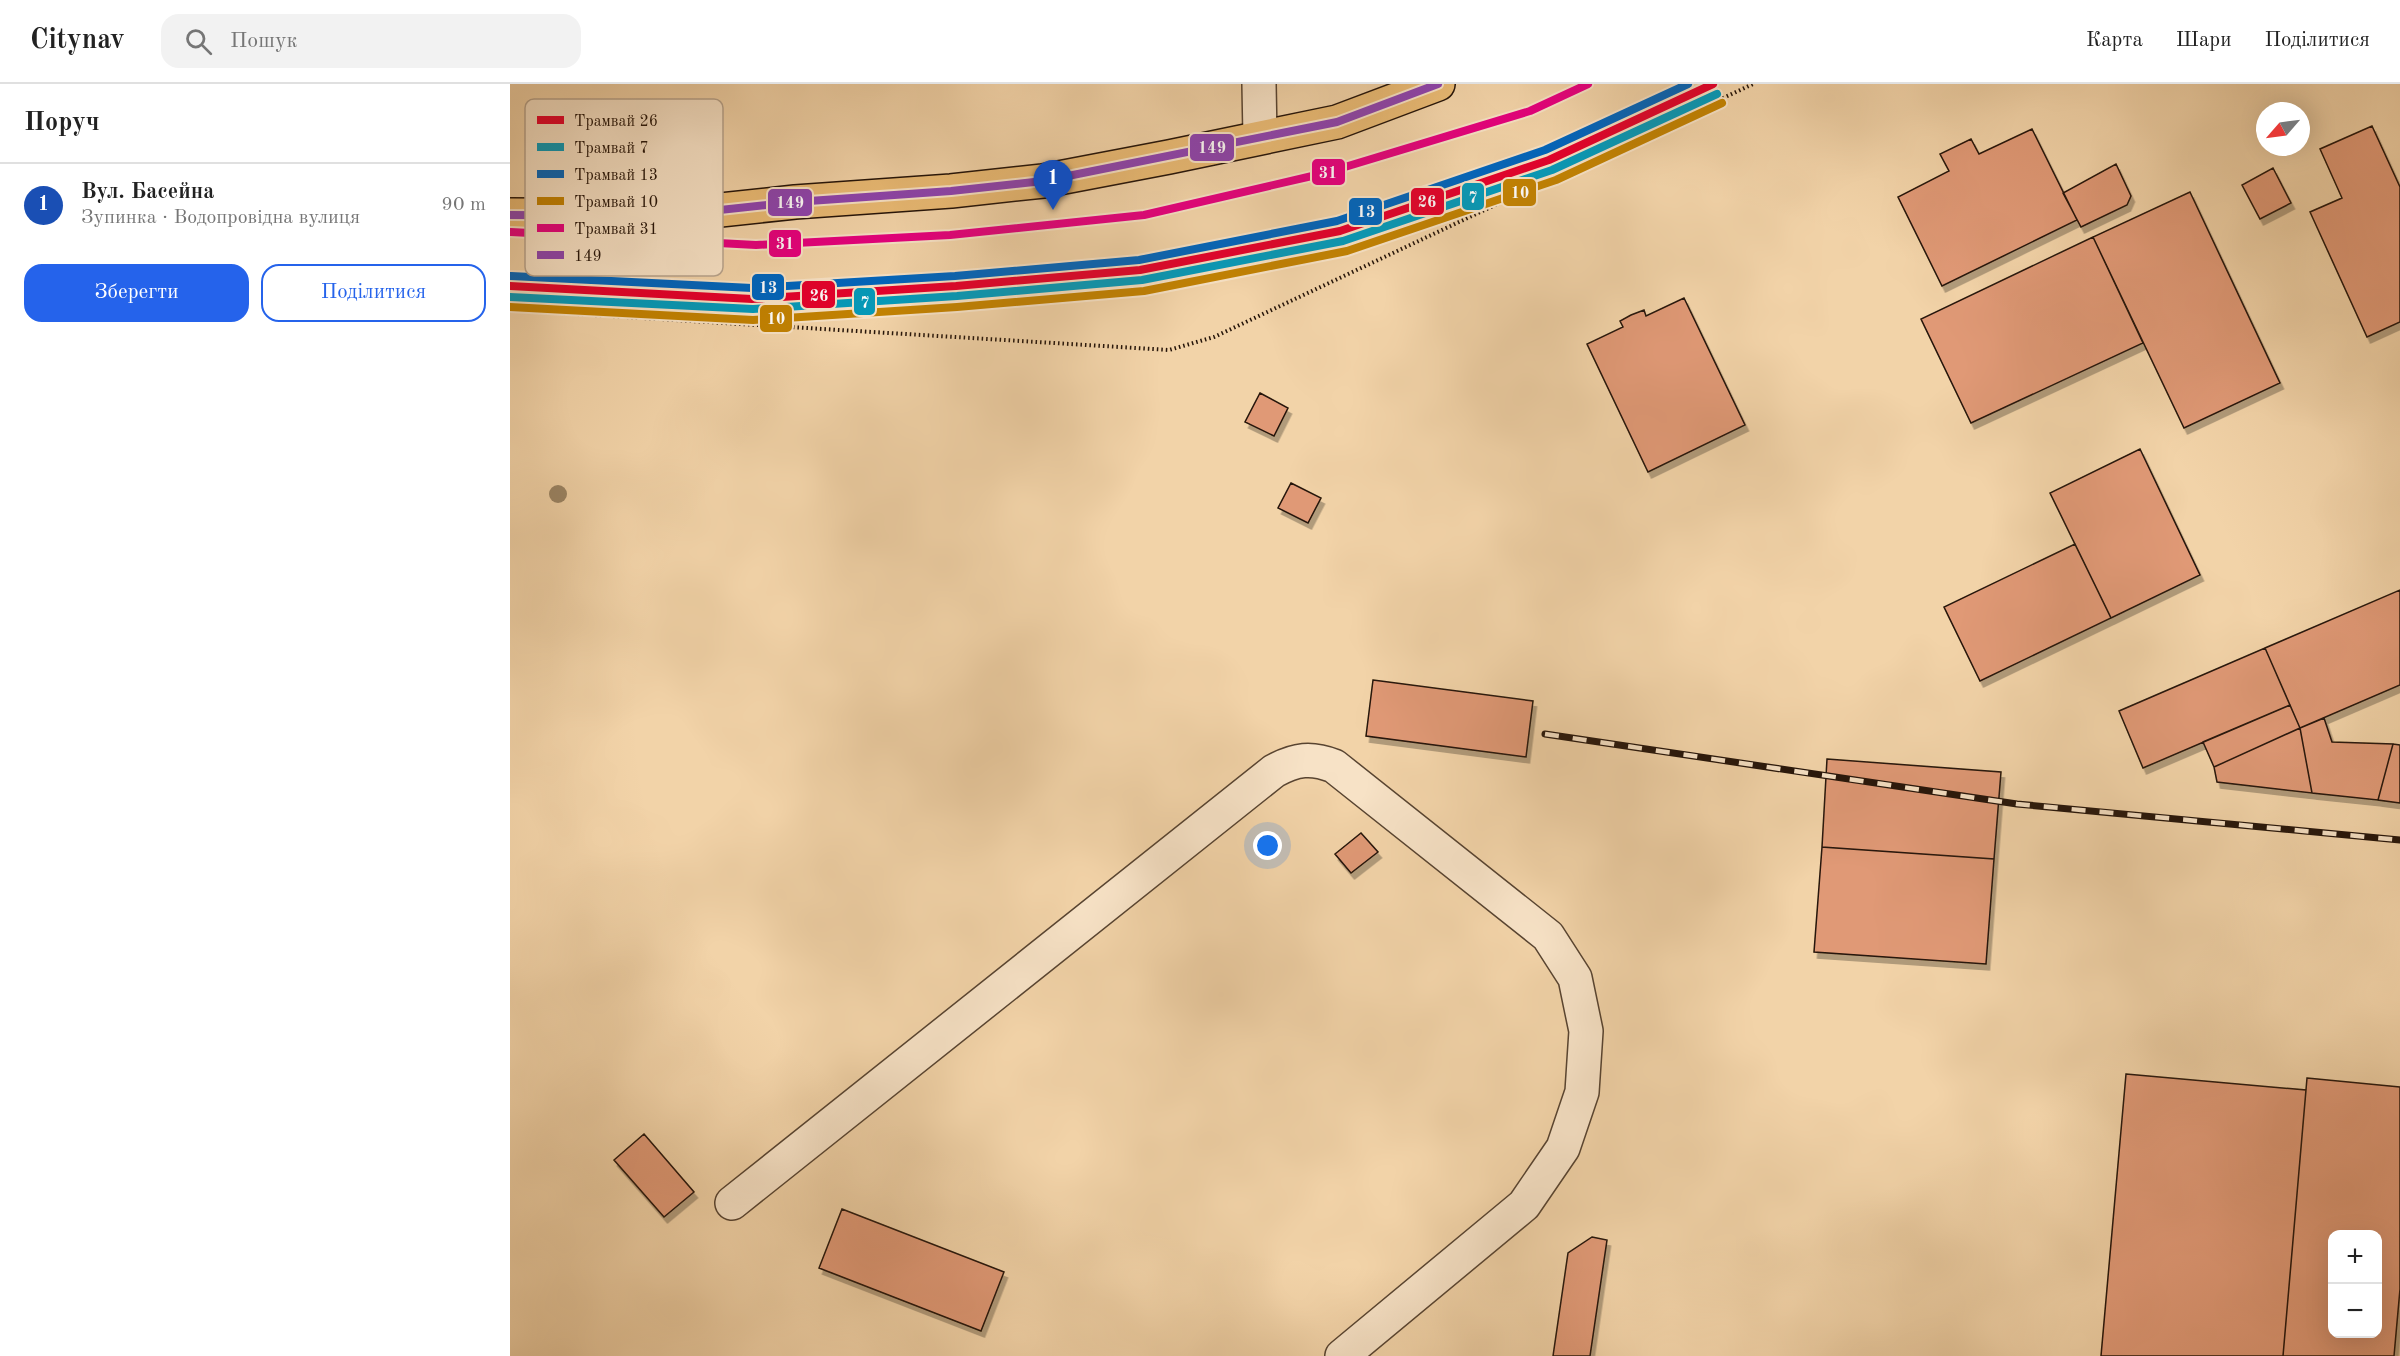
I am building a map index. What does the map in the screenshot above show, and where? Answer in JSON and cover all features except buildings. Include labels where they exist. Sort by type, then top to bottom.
[{"type":"main road","points":[[723,210],[1043,181],[1337,122],[1438,84]]},
{"type":"main road","points":[[510,215],[525,215]]},
{"type":"street","points":[[1259,84],[1260,137]]},
{"type":"street","points":[[732,1203],[1274,771],[1301,760],[1317,760],[1334,766],[1548,936],[1575,978],[1586,1031],[1582,1092],[1563,1148],[1524,1205],[1342,1356]]},
{"type":"path","points":[[510,310],[1168,350],[1214,337],[1753,84]]},
{"type":"railway","points":[[1545,734],[2017,804],[2400,840]]},
{"type":"tram line","name":"31","points":[[723,243],[756,245],[950,235],[1144,215],[1325,173],[1530,111],[1588,84]]},
{"type":"tram line","name":"13","points":[[511,276],[752,288],[955,276],[1139,260],[1337,221],[1545,150],[1688,84]]},
{"type":"tram line","name":"26","points":[[510,286],[752,299],[956,286],[1140,270],[1340,231],[1549,160],[1713,84]]},
{"type":"tram line","name":"7","points":[[510,297],[753,309],[957,296],[1142,280],[1343,241],[1552,170],[1717,94]]},
{"type":"tram line","name":"10","points":[[510,307],[753,320],[957,307],[1144,291],[1347,251],[1556,180],[1722,103]]},
{"type":"tram line","name":"31","points":[[511,232],[525,233]]},
{"type":"transit line","name":"149","points":[[723,210],[1043,181],[1337,122],[1438,84]]},
{"type":"transit line","name":"149","points":[[510,215],[525,215]]},
{"type":"place","name":"Вул. Басейна","points":[[1053,210]]}]
